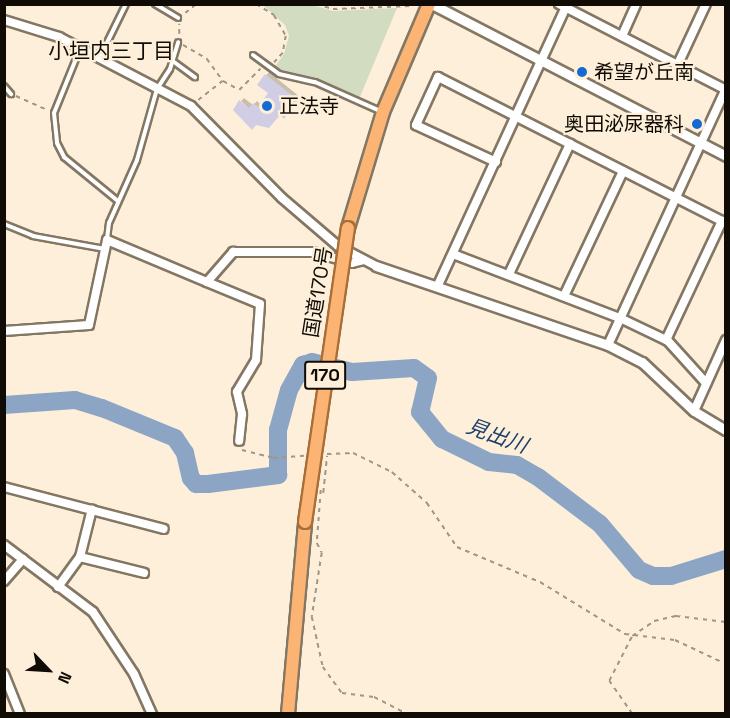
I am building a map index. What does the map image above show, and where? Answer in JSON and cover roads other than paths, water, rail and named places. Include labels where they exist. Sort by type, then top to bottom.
[{"type":"highway","name":"国道170号","points":[[286,714],[305,522],[348,228],[383,112],[431,4]]},
{"type":"street","points":[[431,4],[726,156]]},
{"type":"street","points":[[622,36],[636,4]]},
{"type":"street","points":[[678,64],[706,4]]},
{"type":"street","points":[[438,285],[496,162],[564,6],[725,89],[608,345]]},
{"type":"street","points":[[4,20],[58,37],[190,106],[282,198],[338,246],[376,266],[438,285],[608,345],[642,362],[694,411],[726,430]]},
{"type":"street","points":[[496,162],[416,125],[438,77],[724,222],[666,340]]},
{"type":"street","points":[[509,274],[570,144]]},
{"type":"street","points":[[564,296],[623,171]]},
{"type":"street","points":[[4,331],[89,325],[108,245],[260,304],[256,360],[237,392],[242,414],[239,441]]},
{"type":"street","points":[[207,282],[233,252],[313,252],[351,262],[364,260]]},
{"type":"street","points":[[453,254],[620,318],[666,340],[706,382]]},
{"type":"street","points":[[694,411],[726,340]]},
{"type":"street","points":[[4,487],[92,508],[164,529]]},
{"type":"street","points":[[58,587],[80,557],[92,508]]},
{"type":"street","points":[[4,545],[93,612],[134,674],[152,714]]},
{"type":"street","points":[[80,557],[144,573]]},
{"type":"street","points":[[4,581],[23,559]]},
{"type":"street","points":[[4,674],[20,714]]},
{"type":"lane","points":[[99,59],[126,4]]},
{"type":"lane","points":[[154,4],[178,18]]},
{"type":"lane","points":[[4,224],[33,236],[108,245],[118,201],[142,146],[157,89],[173,62],[178,42]]},
{"type":"lane","points":[[80,49],[54,113],[57,143],[64,156],[118,201]]},
{"type":"lane","points":[[253,55],[289,78],[315,82],[383,112]]},
{"type":"lane","points":[[173,62],[195,77]]},
{"type":"lane","points":[[4,86],[11,94]]},
{"type":"waterway","name":"見出川","points":[[4,405],[75,400],[102,408],[175,438],[185,453],[191,478],[196,484],[208,484],[278,475],[278,430],[289,390],[303,365],[312,362],[352,372],[414,368],[428,378],[420,412],[442,439],[489,462],[517,465],[538,477],[600,524],[639,570],[653,576],[671,576],[726,559]]},
{"type":"place","name":"希望が丘南","points":[[582,72]]},
{"type":"place","name":"正法寺","points":[[267,106]]},
{"type":"place","name":"奥田泌尿器科","points":[[697,124]]},
{"type":"district","name":"小垣内三丁目","points":[[111,51]]}]
